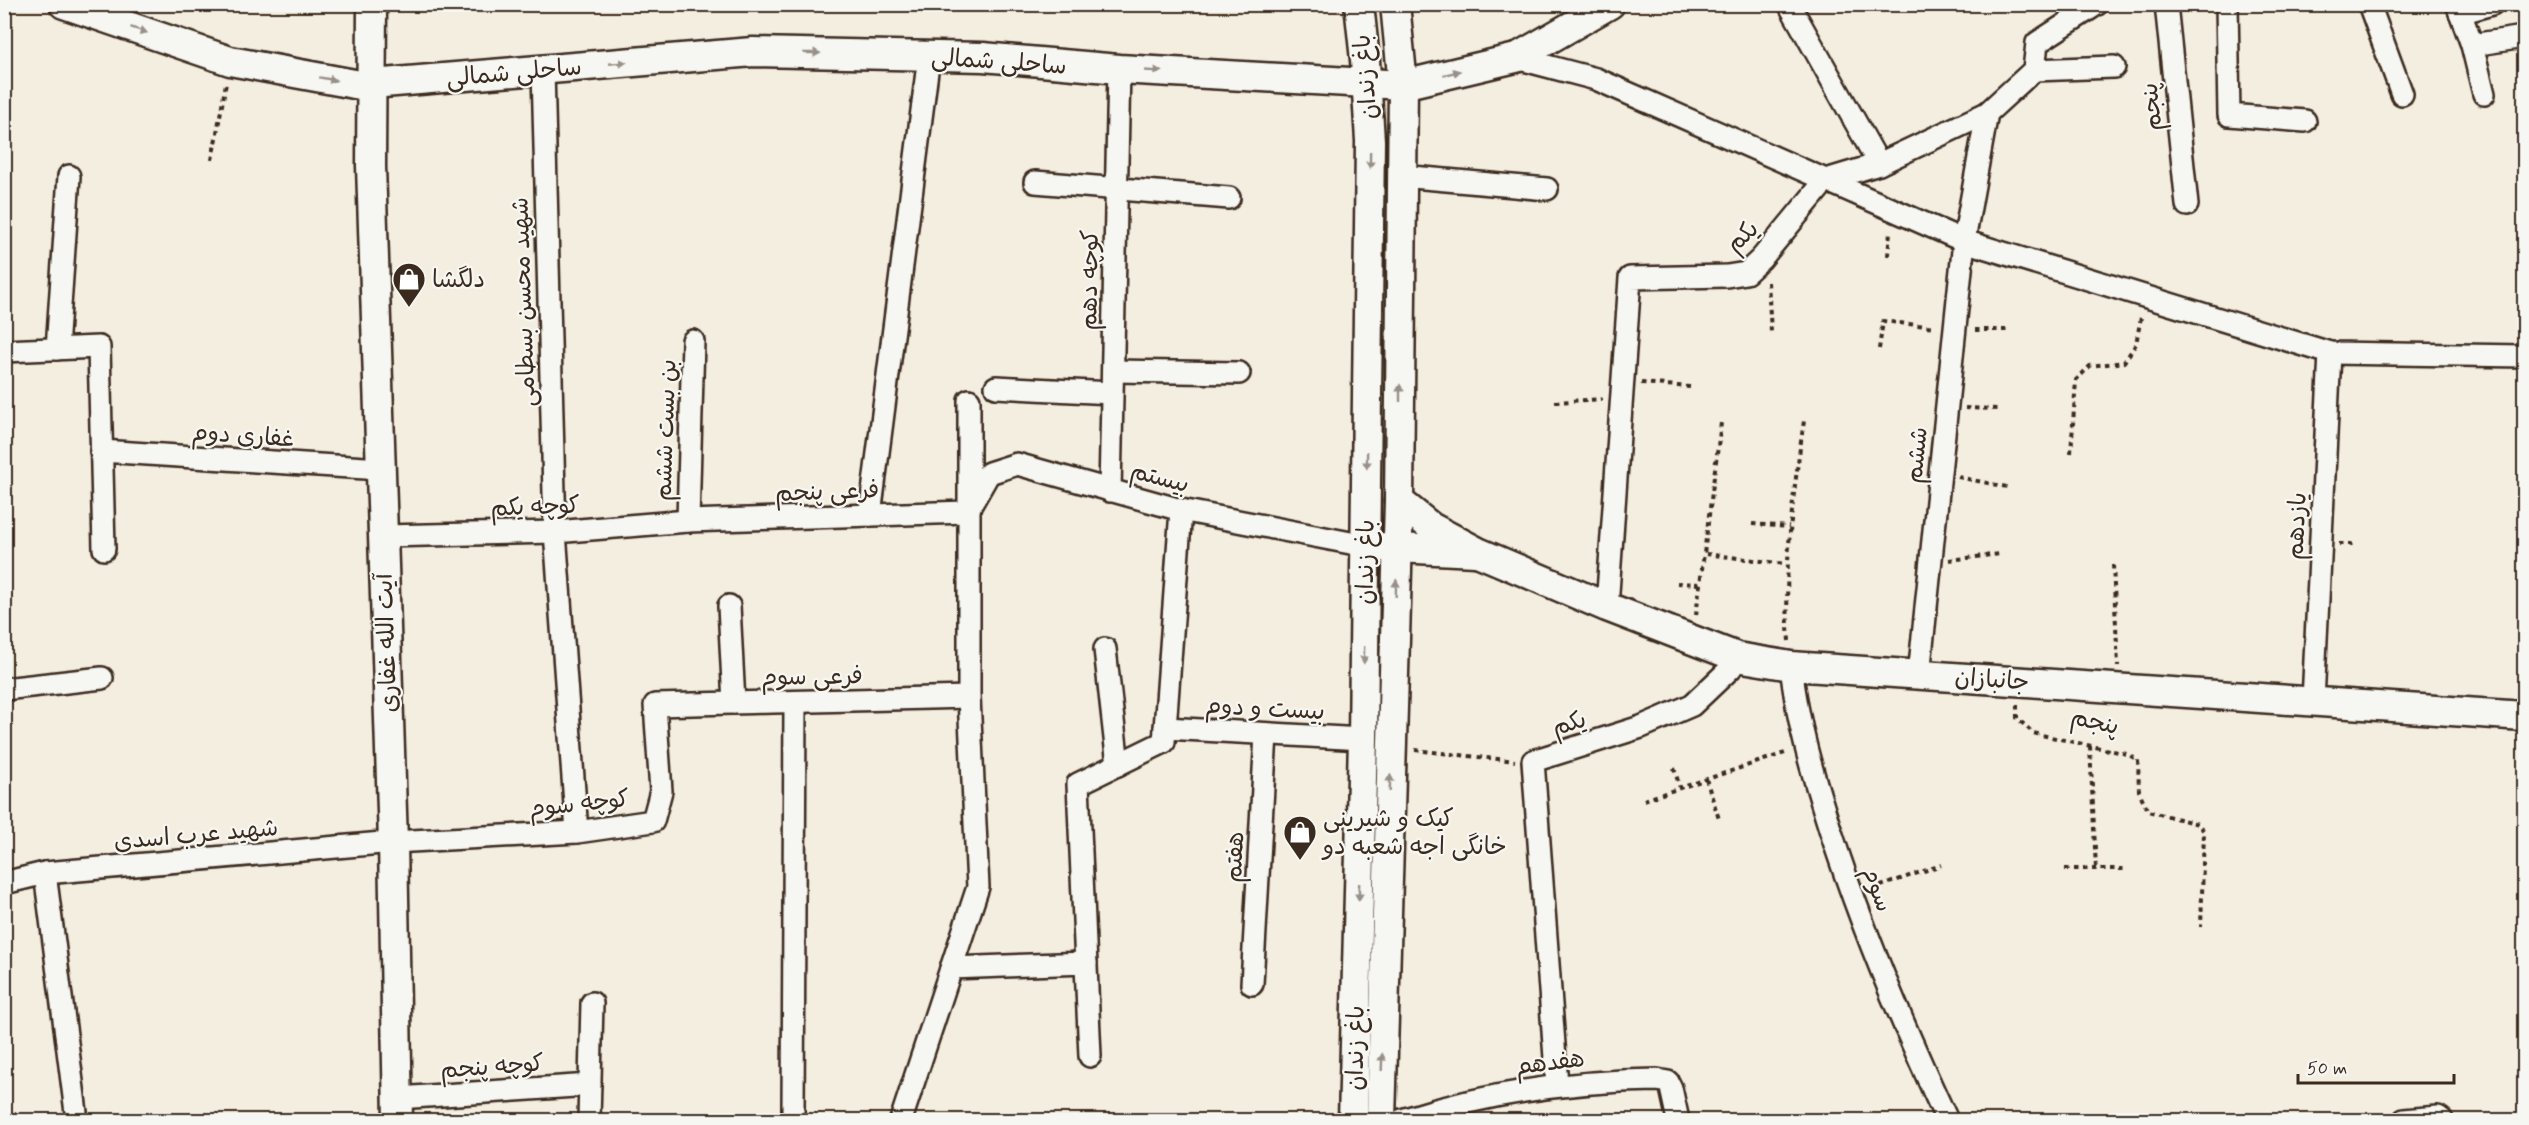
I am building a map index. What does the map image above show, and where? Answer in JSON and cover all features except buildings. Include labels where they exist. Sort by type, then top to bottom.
[{"type":"street","name":"ساحلی شمالی","points":[[64,4],[230,61],[365,84],[753,52],[983,57],[1119,69],[1366,72],[1403,86],[1516,58],[1610,4]]},
{"type":"street","name":"باغ زندان","points":[[1353,1120],[1363,739],[1370,141],[1359,4]]},
{"type":"street","name":"باغ زندان","points":[[1381,1120],[1390,747],[1399,501],[1403,86],[1395,4]]},
{"type":"street","points":[[1789,4],[1878,164]]},
{"type":"street","name":"پنجم","points":[[2166,4],[2187,205]]},
{"type":"street","points":[[2227,4],[2229,115],[2305,121]]},
{"type":"street","points":[[2369,4],[2402,94]]},
{"type":"street","points":[[2484,94],[2472,45],[2459,9],[2492,4]]},
{"type":"street","points":[[2034,70],[2037,43],[2088,7]]},
{"type":"street","name":"آیت الله غفاری","points":[[362,16],[371,166],[381,469],[393,842],[398,1109]]},
{"type":"street","points":[[2472,45],[2524,37]]},
{"type":"street","points":[[870,516],[928,56]]},
{"type":"street","points":[[1516,58],[1596,79],[1964,241],[2330,353],[2524,356]]},
{"type":"street","points":[[1826,180],[1878,164],[1987,113],[2034,70],[2114,67]]},
{"type":"street","name":"کوچه دهم","points":[[1110,491],[1119,69]]},
{"type":"street","name":"شهید محسن بسطامی","points":[[543,70],[555,532],[577,832]]},
{"type":"street","name":"ششم","points":[[1919,675],[1964,241],[1987,113]]},
{"type":"street","points":[[57,349],[69,176]]},
{"type":"street","points":[[1401,176],[1547,189]]},
{"type":"street","name":"یکم","points":[[1622,390],[1630,278],[1727,276],[1746,273],[1761,259],[1826,180]]},
{"type":"street","points":[[1035,182],[1229,198]]},
{"type":"street","name":"بن بست ششم","points":[[688,521],[693,341]]},
{"type":"street","points":[[4,351],[99,347],[104,549]]},
{"type":"street","name":"یازدهم","points":[[2313,701],[2330,353]]},
{"type":"street","points":[[1113,371],[1239,373]]},
{"type":"street","points":[[996,387],[1112,393]]},
{"type":"street","points":[[1607,607],[1622,390]]},
{"type":"street","points":[[901,1120],[978,887],[969,698],[967,512],[969,400]]},
{"type":"street","name":"غفاری دوم","points":[[101,451],[381,469]]},
{"type":"street","name":"بیستم","points":[[967,512],[989,473],[1017,464],[1180,510],[1366,546]]},
{"type":"street","name":"جانبازان","points":[[1399,501],[1431,527],[1480,552],[1607,607],[1737,657],[1791,666],[2524,716]]},
{"type":"street","points":[[1090,1056],[1078,784],[1164,742],[1180,510]]},
{"type":"street","name":"فرعی پنجم","points":[[688,521],[967,512]]},
{"type":"street","name":"کوچه یکم","points":[[383,536],[555,532],[688,521]]},
{"type":"street","name":"جانبازان","points":[[1366,546],[1480,552]]},
{"type":"street","points":[[729,606],[734,703]]},
{"type":"street","points":[[1105,649],[1118,765]]},
{"type":"street","name":"یکم","points":[[1533,760],[1641,727],[1692,705],[1731,668],[1737,657]]},
{"type":"street","name":"سوم","points":[[1791,666],[1796,711],[1804,747],[1851,896],[1947,1120]]},
{"type":"street","points":[[4,689],[102,678]]},
{"type":"street","name":"فرعی سوم","points":[[655,705],[969,698]]},
{"type":"street","points":[[793,1114],[795,702]]},
{"type":"street","name":"کوچه سوم","points":[[393,842],[577,832],[653,821],[661,791],[655,705]]},
{"type":"street","name":"بیست و دوم","points":[[1165,728],[1363,739]]},
{"type":"street","name":"هفتم","points":[[1252,984],[1266,734]]},
{"type":"street","points":[[1533,760],[1557,1085]]},
{"type":"street","name":"شهید عرب اسدی","points":[[4,882],[45,873],[393,842]]},
{"type":"street","points":[[45,873],[77,1120]]},
{"type":"street","points":[[951,968],[1086,963]]},
{"type":"street","points":[[589,1120],[592,1003]]},
{"type":"street","name":"هفدهم","points":[[1402,1120],[1497,1095],[1557,1085],[1657,1080],[1668,1082],[1678,1120]]},
{"type":"street","name":"کوچه پنجم","points":[[398,1109],[590,1085]]},
{"type":"street","points":[[2404,1120],[2438,1117],[2442,1120]]},
{"type":"path","points":[[212,159],[230,61]]},
{"type":"path","points":[[1761,259],[1768,279],[1771,332]]},
{"type":"path","points":[[2071,453],[2076,380],[2090,366],[2124,362],[2136,344],[2146,295]]},
{"type":"path","points":[[1555,402],[1622,390],[1689,387]]},
{"type":"path","points":[[1947,407],[1998,409]]},
{"type":"path","points":[[1791,666],[1786,606],[1786,564],[1804,421]]},
{"type":"path","points":[[1692,640],[1706,554],[1721,423]]},
{"type":"path","points":[[1940,473],[2007,487]]},
{"type":"path","points":[[1752,524],[1789,527]]},
{"type":"path","points":[[1706,554],[1786,564]]},
{"type":"path","points":[[1931,561],[2001,554]]},
{"type":"path","points":[[2113,565],[2119,688]]},
{"type":"path","points":[[1677,583],[1701,584]]},
{"type":"path","name":"پنجم","points":[[2015,681],[2017,718],[2033,733],[2127,754],[2138,760],[2139,791],[2148,811],[2198,824],[2204,831],[2201,927]]},
{"type":"path","points":[[2090,746],[2096,869]]},
{"type":"path","name":"یکم","points":[[1390,747],[1515,761],[1533,760]]},
{"type":"path","points":[[1644,800],[1804,747]]},
{"type":"path","points":[[1674,768],[1680,788]]},
{"type":"path","points":[[1706,779],[1719,819]]},
{"type":"path","points":[[1851,896],[1941,865]]},
{"type":"path","points":[[2065,869],[2124,869]]},
{"type":"waterway","points":[[1366,5],[1389,5]]},
{"type":"place","name":"دلگشا","points":[[409,308]]},
{"type":"place","name":"کیک و شیرینی خانگی اجه شعبه دو","points":[[1300,861]]}]
